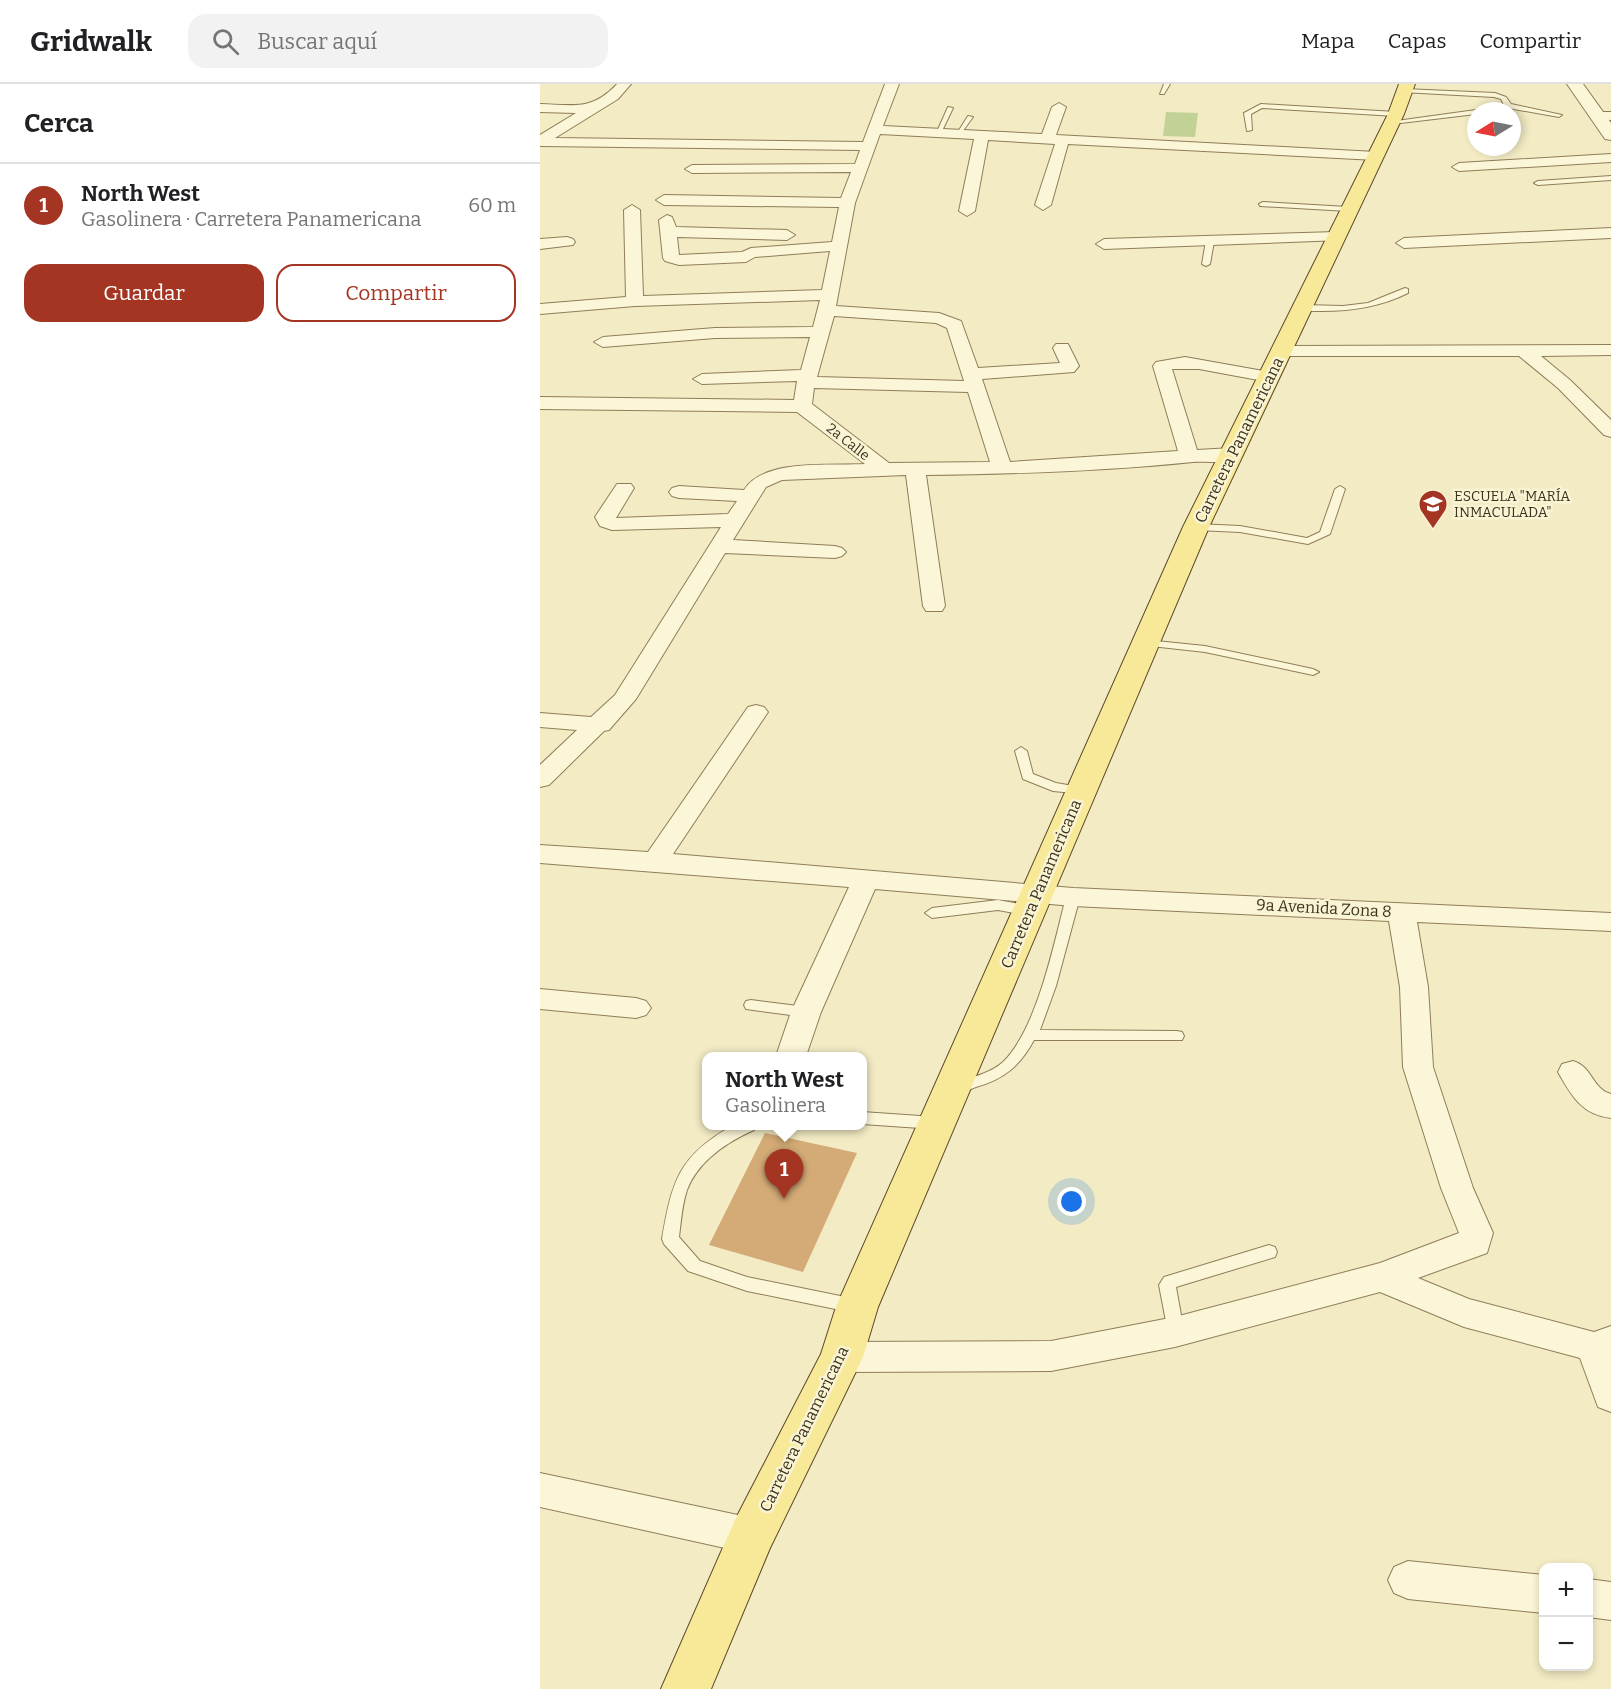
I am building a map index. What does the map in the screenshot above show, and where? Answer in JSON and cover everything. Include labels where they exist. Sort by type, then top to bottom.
[{"type":"main road","name":"Carretera Panamericana","points":[[686,1689],[752,1536],[842,1357],[857,1307],[1196,527],[1400,103]]},
{"type":"street","points":[[540,141],[613,96],[624,84]]},
{"type":"street","points":[[540,403],[802,406],[828,302],[847,203],[892,84]]},
{"type":"street","points":[[1575,84],[1607,115]]},
{"type":"street","points":[[1590,84],[1607,115],[1611,135]]},
{"type":"street","points":[[1043,205],[1059,107]]},
{"type":"street","points":[[540,108],[593,109]]},
{"type":"street","points":[[540,141],[872,138],[938,133],[1376,156]]},
{"type":"street","points":[[967,212],[982,135]]},
{"type":"street","points":[[1131,157],[1138,143]]},
{"type":"street","points":[[1459,167],[1611,158]]},
{"type":"street","points":[[692,169],[859,168]]},
{"type":"street","points":[[664,200],[847,203]]},
{"type":"street","points":[[632,210],[635,302]]},
{"type":"street","points":[[1104,244],[1210,242],[1342,223]]},
{"type":"street","points":[[706,246],[743,245],[751,248],[746,258],[674,260],[671,258],[668,226],[839,241]]},
{"type":"street","points":[[1404,243],[1611,233]]},
{"type":"street","points":[[750,253],[839,241]]},
{"type":"street","points":[[540,244],[567,242]]},
{"type":"street","points":[[540,309],[635,302],[828,302],[950,321],[954,325],[974,381],[1002,468]]},
{"type":"street","points":[[603,342],[716,333],[819,332]]},
{"type":"street","points":[[702,379],[974,381],[1068,368],[1070,366],[1062,348]]},
{"type":"street","points":[[1523,350],[1564,384],[1611,431]]},
{"type":"street","points":[[1189,457],[1162,366],[1174,363],[1276,364],[1523,350],[1611,350]]},
{"type":"street","name":"2a Calle","points":[[802,406],[884,469],[1002,468],[1232,454]]},
{"type":"street","points":[[540,779],[600,725],[624,699],[642,674],[758,483],[778,474],[884,469]]},
{"type":"street","points":[[915,470],[934,606]]},
{"type":"street","points":[[624,488],[605,517],[607,522],[612,524],[735,520]]},
{"type":"street","points":[[679,492],[751,496]]},
{"type":"street","points":[[720,546],[835,552]]},
{"type":"street","points":[[655,861],[756,712]]},
{"type":"street","points":[[540,720],[600,725]]},
{"type":"street","name":"9a Avenida Zona 8","points":[[540,854],[655,861],[866,880],[1033,902],[1073,897],[1611,922]]},
{"type":"street","points":[[792,1052],[806,1012],[866,880]]},
{"type":"street","points":[[842,1357],[1051,1356],[1174,1332],[1381,1277],[1467,1248],[1474,1243],[1476,1233],[1457,1188],[1418,1067],[1414,987],[1401,912]]},
{"type":"street","points":[[540,999],[636,1008]]},
{"type":"street","points":[[1573,1072],[1592,1101],[1604,1107],[1611,1106]]},
{"type":"street","points":[[1381,1277],[1464,1312],[1603,1344],[1611,1396]]},
{"type":"street","points":[[540,1490],[752,1536]]},
{"type":"street","points":[[1408,1580],[1539,1593]]},
{"type":"street","points":[[1593,1598],[1611,1600]]},
{"type":"lane","points":[[1162,93],[1167,84]]},
{"type":"lane","points":[[1249,130],[1248,112],[1261,106],[1400,103],[1495,95],[1504,98],[1506,102]]},
{"type":"lane","points":[[1400,103],[1467,111]]},
{"type":"lane","points":[[938,133],[950,108]]},
{"type":"lane","points":[[1521,108],[1559,115]]},
{"type":"lane","points":[[958,134],[970,117]]},
{"type":"lane","points":[[1538,183],[1611,178]]},
{"type":"lane","points":[[1263,204],[1342,223]]},
{"type":"lane","points":[[1206,264],[1210,242]]},
{"type":"lane","points":[[1303,308],[1370,307],[1405,291]]},
{"type":"lane","points":[[1196,527],[1240,529],[1308,541],[1325,534],[1340,489]]},
{"type":"lane","points":[[1146,643],[1205,649],[1313,672]]},
{"type":"lane","points":[[1020,750],[1027,776],[1036,782],[1082,791]]},
{"type":"lane","points":[[952,1089],[991,1076],[1008,1066],[1021,1050],[1050,986],[1073,897]]},
{"type":"lane","points":[[932,913],[1033,902]]},
{"type":"lane","points":[[751,1005],[806,1012]]},
{"type":"lane","points":[[1028,1035],[1177,1036]]},
{"type":"lane","points":[[867,1118],[937,1123]]},
{"type":"lane","points":[[737,1130],[700,1157],[680,1188],[670,1239],[694,1266],[747,1284],[857,1307]]},
{"type":"lane","points":[[1174,1332],[1167,1285],[1170,1282],[1269,1252]]},
{"type":"green space","points":[[1166,112],[1198,113],[1195,137],[1163,136]]},
{"type":"building","points":[[765,1133],[857,1153],[803,1272],[709,1245]]},
{"type":"place","name":"ESCUELA \"MARÍA INMACULADA\"","points":[[1433,530]]},
{"type":"place","name":"North West","points":[[784,1199]]}]
